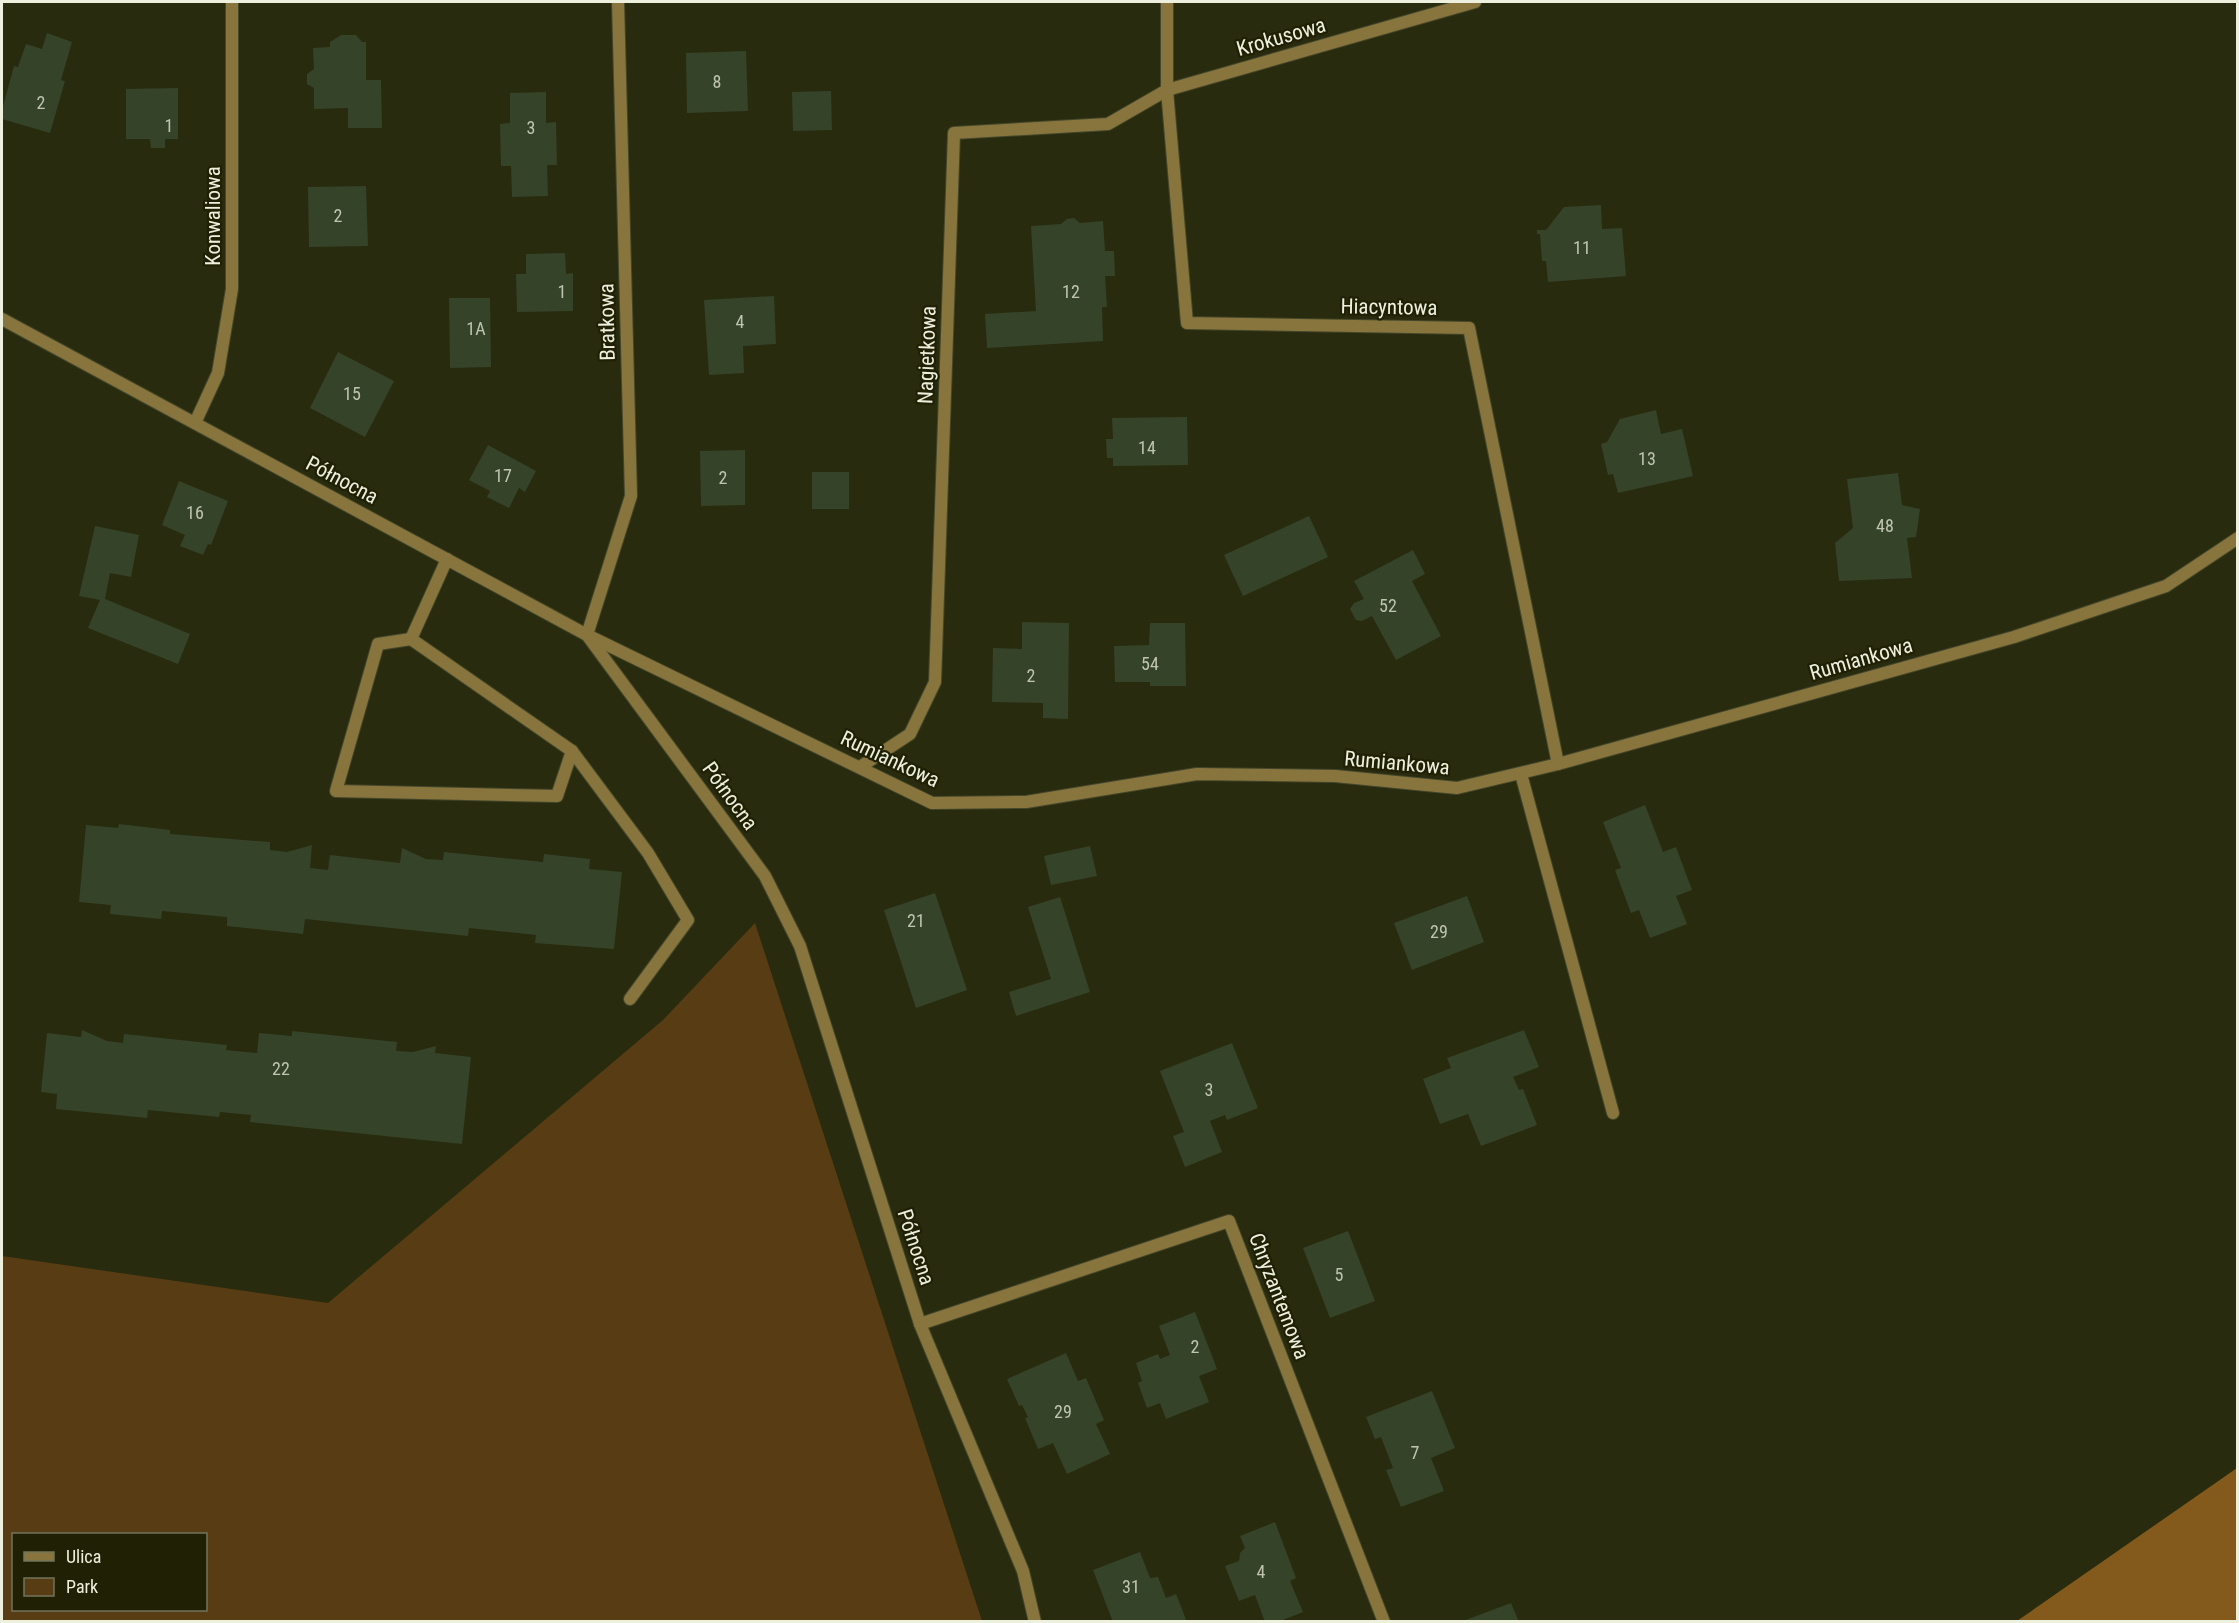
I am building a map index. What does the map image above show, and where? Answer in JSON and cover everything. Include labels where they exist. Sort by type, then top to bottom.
[{"type":"street","name":"Konwaliowa","points":[[195,423],[218,373],[232,289],[232,2]]},
{"type":"street","name":"Bratkowa","points":[[587,635],[631,496],[618,2]]},
{"type":"street","name":"Hiacyntowa","points":[[1167,2],[1167,90],[1187,323],[1469,328],[1558,764]]},
{"type":"street","name":"Krokusowa","points":[[1167,90],[1475,2]]},
{"type":"street","name":"Nagietkowa","points":[[860,767],[910,734],[935,682],[954,133],[1108,124],[1167,90]]},
{"type":"street","name":"Północna","points":[[2,320],[587,635],[765,876],[800,946],[920,1324],[1023,1571],[1035,1622]]},
{"type":"street","name":"Rumiankowa","points":[[587,635],[932,803],[1026,802],[1197,774],[1335,776],[1457,788],[1558,764],[2014,637],[2166,585],[2238,538]]},
{"type":"street","points":[[411,639],[447,559]]},
{"type":"street","points":[[572,751],[557,796],[336,791],[378,644],[411,639],[572,751],[648,853],[688,920],[630,999]]},
{"type":"street","points":[[1521,774],[1614,1113]]},
{"type":"street","name":"Chryzantemowa","points":[[920,1324],[1229,1221],[1383,1622]]},
{"type":"green space","points":[[755,923],[982,1621],[2,1621],[2,1256],[328,1303],[663,1020]]},
{"type":"shaded area","points":[[2237,1468],[2237,1621],[2017,1621]]},
{"type":"building","points":[[47,33],[72,42],[61,80],[65,81],[50,133],[2,119],[2,110],[14,66],[18,67],[26,44],[42,49]]},
{"type":"building","points":[[341,35],[356,35],[362,42],[366,42],[366,80],[381,80],[382,128],[348,128],[348,108],[314,109],[314,88],[307,84],[307,74],[314,69],[313,48],[330,47],[330,42]]},
{"type":"building","points":[[746,51],[748,111],[687,113],[686,53]]},
{"type":"building","points":[[178,88],[178,139],[165,139],[165,148],[151,148],[150,139],[126,139],[126,89]]},
{"type":"building","points":[[831,91],[832,130],[793,131],[792,92]]},
{"type":"building","points":[[546,92],[546,123],[556,122],[557,165],[547,165],[548,196],[512,197],[511,166],[501,166],[500,124],[510,123],[510,93]]},
{"type":"building","points":[[366,186],[368,246],[309,247],[308,187]]},
{"type":"building","points":[[1601,205],[1602,229],[1622,228],[1626,276],[1548,282],[1546,261],[1542,261],[1540,234],[1537,234],[1537,230],[1546,230],[1564,207]]},
{"type":"building","points":[[1074,218],[1080,223],[1103,221],[1105,251],[1114,251],[1115,276],[1105,276],[1107,307],[1102,307],[1103,341],[987,348],[985,314],[1036,311],[1031,226],[1061,224],[1067,219]]},
{"type":"building","points":[[565,253],[566,274],[573,273],[573,311],[517,312],[516,274],[526,274],[526,254]]},
{"type":"building","points":[[774,296],[776,344],[743,346],[744,373],[709,375],[704,300]]},
{"type":"building","points":[[449,298],[490,298],[491,367],[450,368]]},
{"type":"building","points":[[338,352],[394,381],[365,437],[310,408]]},
{"type":"building","points":[[1656,410],[1661,434],[1682,429],[1693,476],[1618,493],[1613,474],[1608,475],[1601,444],[1607,442],[1620,419]]},
{"type":"building","points":[[1187,417],[1188,465],[1113,466],[1113,458],[1107,458],[1106,439],[1113,439],[1112,418]]},
{"type":"building","points":[[488,445],[536,471],[525,492],[519,488],[509,508],[487,497],[490,491],[469,480]]},
{"type":"building","points":[[745,450],[745,505],[701,506],[700,451]]},
{"type":"building","points":[[812,472],[849,472],[849,509],[812,509]]},
{"type":"building","points":[[1898,473],[1902,505],[1920,509],[1916,537],[1907,538],[1912,578],[1839,581],[1835,543],[1853,528],[1847,479]]},
{"type":"building","points":[[179,481],[228,501],[211,545],[208,544],[203,555],[180,546],[185,535],[162,525]]},
{"type":"building","points":[[1309,516],[1328,557],[1243,596],[1224,555]]},
{"type":"building","points":[[95,526],[139,535],[131,577],[110,573],[105,599],[190,634],[178,664],[88,628],[100,600],[79,596]]},
{"type":"building","points":[[1413,550],[1425,574],[1412,581],[1441,636],[1396,660],[1372,616],[1362,621],[1356,620],[1350,609],[1354,603],[1364,599],[1354,581]]},
{"type":"building","points":[[1022,622],[1069,623],[1068,719],[1043,718],[1043,703],[992,702],[993,648],[1022,649]]},
{"type":"building","points":[[1150,623],[1185,623],[1186,686],[1150,686],[1150,682],[1115,682],[1114,646],[1149,645]]},
{"type":"building","points":[[1645,805],[1663,852],[1676,847],[1692,890],[1676,896],[1687,924],[1650,938],[1639,910],[1631,913],[1615,870],[1621,868],[1603,822]]},
{"type":"building","points":[[119,824],[170,830],[170,834],[270,842],[270,850],[287,852],[312,845],[310,868],[328,870],[330,855],[400,863],[402,848],[426,859],[443,860],[444,852],[543,862],[544,854],[590,859],[589,869],[622,872],[614,949],[535,943],[536,935],[469,928],[468,936],[305,919],[303,934],[227,926],[227,917],[162,911],[161,919],[110,914],[111,905],[79,902],[86,825],[118,828]]},
{"type":"building","points":[[1090,846],[1097,876],[1051,885],[1044,856]]},
{"type":"building","points":[[935,893],[967,990],[916,1008],[884,910]]},
{"type":"building","points":[[1467,896],[1484,942],[1412,970],[1394,923]]},
{"type":"building","points":[[1060,897],[1090,992],[1016,1016],[1009,992],[1051,979],[1028,907]]},
{"type":"building","points":[[82,1030],[107,1041],[123,1043],[124,1034],[227,1045],[226,1050],[257,1053],[259,1033],[292,1036],[292,1031],[397,1042],[396,1051],[413,1052],[436,1046],[435,1053],[471,1057],[462,1144],[250,1122],[251,1115],[220,1112],[219,1117],[148,1110],[147,1118],[56,1109],[57,1094],[41,1092],[47,1033],[81,1037]]},
{"type":"building","points":[[1524,1030],[1539,1067],[1513,1077],[1519,1090],[1523,1089],[1537,1125],[1481,1146],[1468,1114],[1440,1124],[1423,1079],[1451,1068],[1447,1058]]},
{"type":"building","points":[[1232,1043],[1258,1108],[1227,1120],[1225,1115],[1210,1121],[1222,1152],[1185,1167],[1173,1136],[1184,1132],[1160,1071]]},
{"type":"building","points":[[1348,1231],[1375,1301],[1330,1318],[1303,1248]]},
{"type":"building","points":[[1195,1312],[1217,1369],[1199,1376],[1209,1402],[1166,1419],[1160,1403],[1147,1408],[1138,1383],[1142,1381],[1136,1363],[1158,1354],[1160,1359],[1170,1355],[1159,1326]]},
{"type":"building","points":[[1066,1353],[1078,1381],[1086,1378],[1104,1420],[1096,1424],[1110,1454],[1067,1474],[1053,1443],[1038,1449],[1025,1418],[1028,1417],[1022,1405],[1019,1406],[1007,1379]]},
{"type":"building","points":[[1432,1391],[1455,1448],[1431,1458],[1444,1491],[1401,1507],[1386,1470],[1393,1468],[1381,1437],[1375,1439],[1366,1417]]},
{"type":"building","points":[[1275,1522],[1296,1578],[1290,1581],[1303,1612],[1278,1622],[1265,1622],[1255,1595],[1239,1601],[1225,1566],[1239,1561],[1240,1553],[1245,1548],[1240,1536]]},
{"type":"building","points":[[1140,1552],[1150,1578],[1158,1577],[1166,1598],[1176,1594],[1187,1622],[1113,1622],[1093,1570]]},
{"type":"building","points":[[1511,1603],[1519,1622],[1463,1622],[1463,1621]]}]
